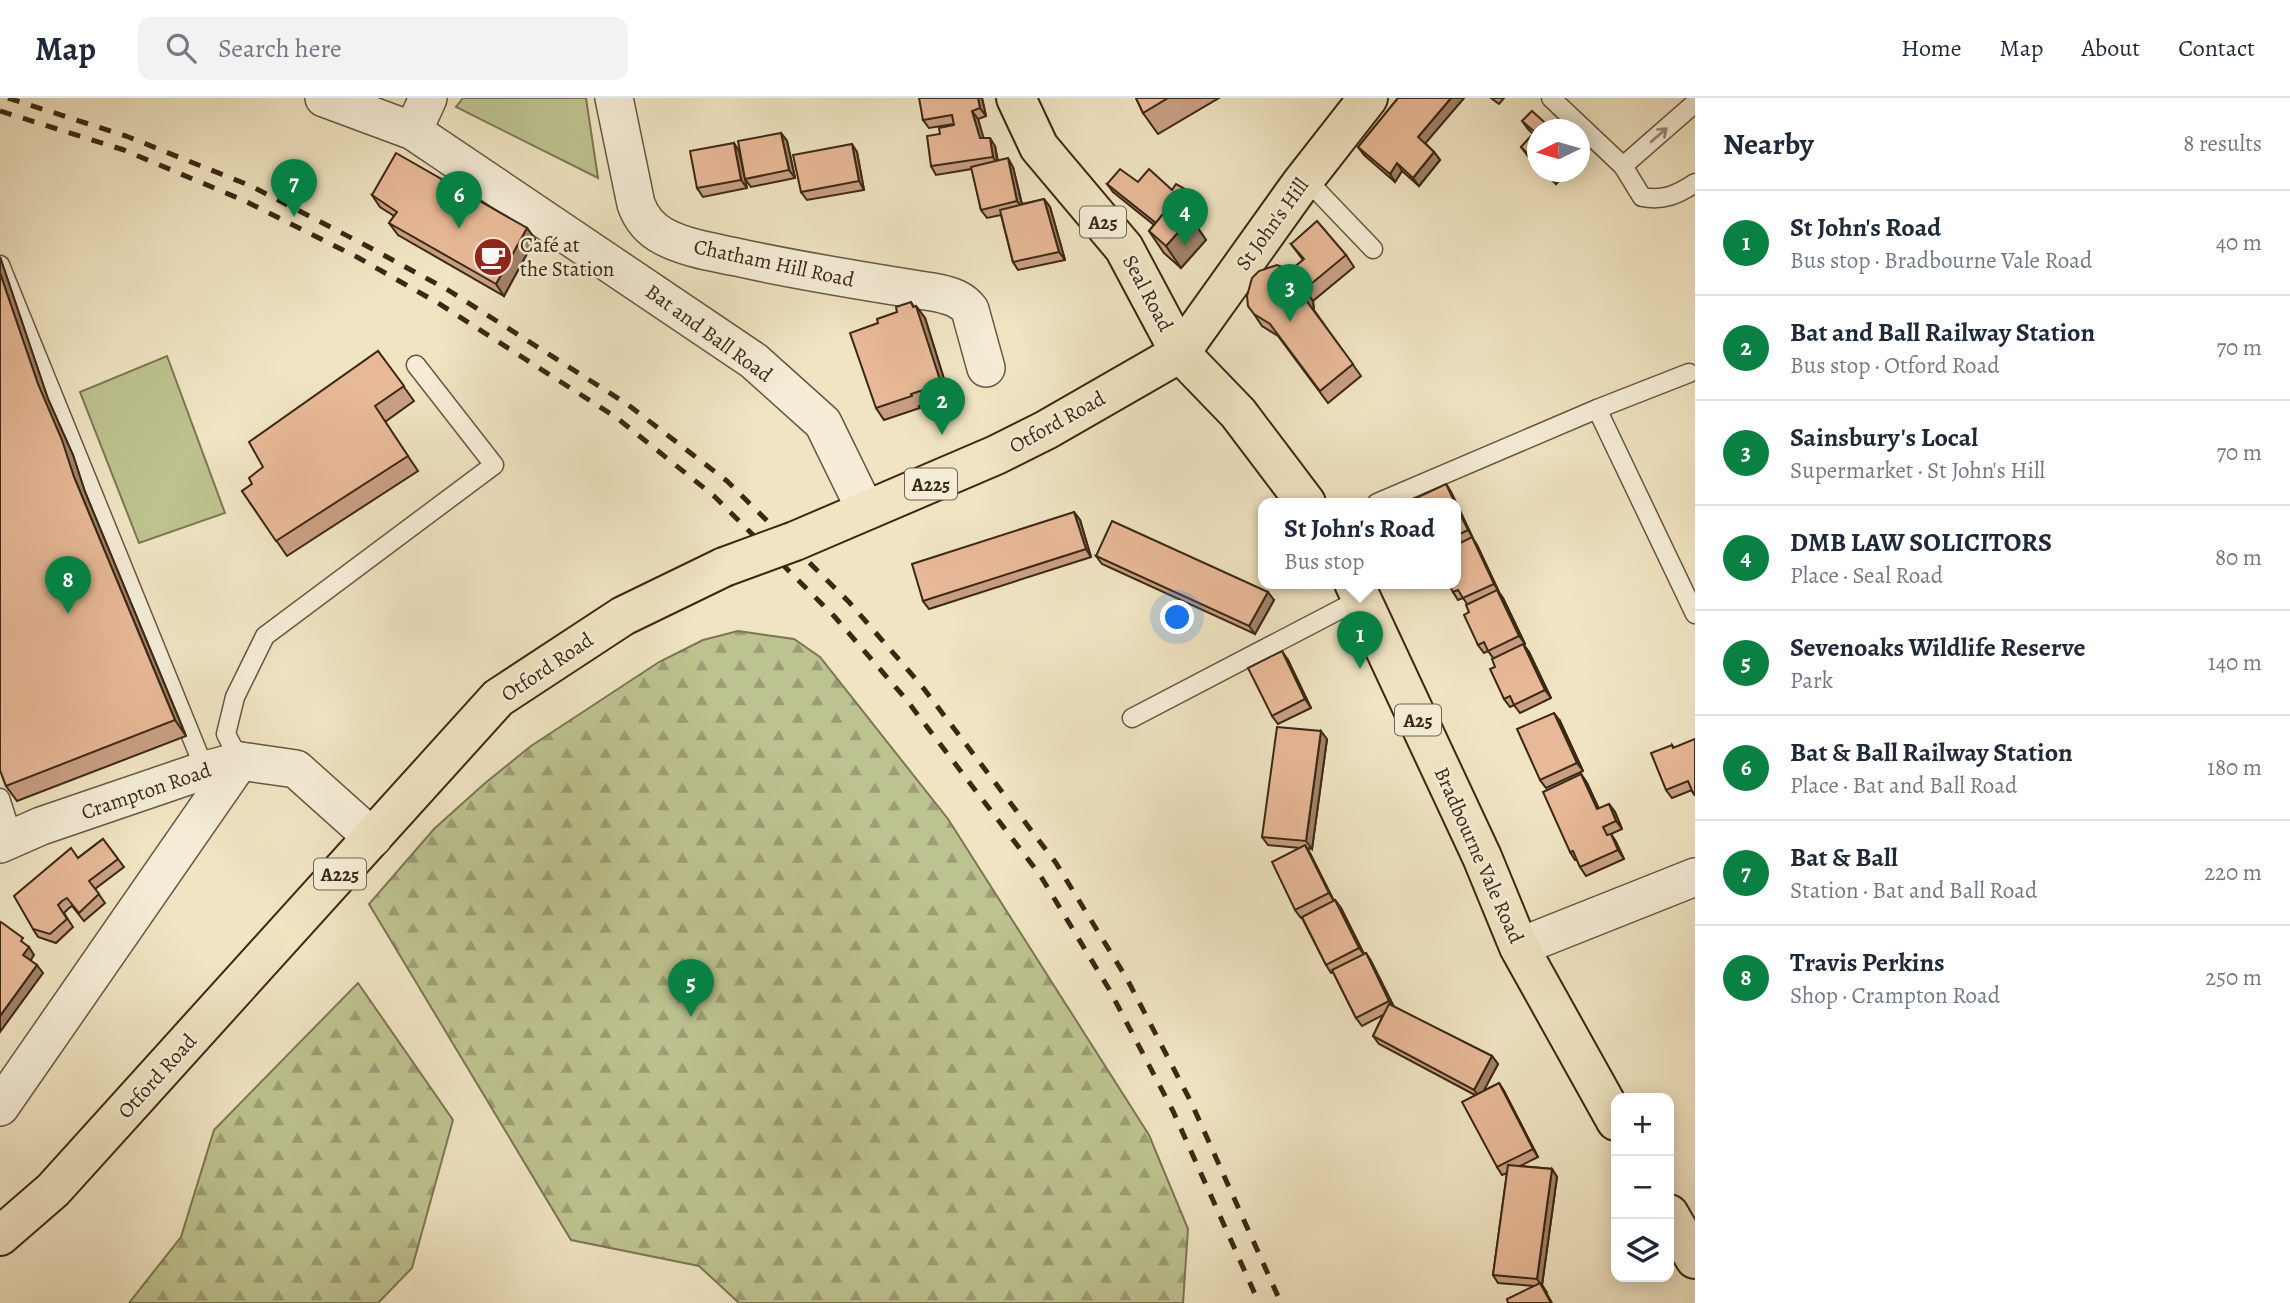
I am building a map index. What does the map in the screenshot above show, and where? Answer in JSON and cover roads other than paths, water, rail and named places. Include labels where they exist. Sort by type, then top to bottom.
[{"type":"main road","name":"Seal Road","points":[[1016,98],[1040,147],[1124,248],[1180,354]]},
{"type":"main road","name":"St John's Hill","points":[[1180,354],[1306,178],[1368,98]]},
{"type":"main road","name":"A25","points":[[1180,354],[1238,413],[1302,498]]},
{"type":"main road","name":"Otford Road","points":[[0,1236],[52,1190],[498,698],[623,616],[724,567],[866,512],[971,466],[1046,430],[1180,354]]},
{"type":"main road","name":"Bradbourne Vale Road","points":[[1357,591],[1482,857],[1519,947],[1611,1112]]},
{"type":"main road","points":[[1672,1219],[1695,1259]]},
{"type":"street","name":"Bat and Ball Road","points":[[324,98],[412,131],[754,360],[823,423],[866,512]]},
{"type":"street","points":[[412,131],[428,98]]},
{"type":"street","name":"Chatham Hill Road","points":[[614,98],[636,204],[643,219],[656,232],[691,247],[757,262],[953,297],[965,303],[970,310],[986,368]]},
{"type":"street","points":[[0,1107],[240,761]]},
{"type":"street","name":"Crampton Road","points":[[7,841],[205,770],[240,761],[296,769],[373,838]]},
{"type":"street","points":[[1519,947],[1695,877]]},
{"type":"lane","points":[[1550,98],[1623,166],[1642,197],[1657,200],[1678,195],[1695,183]]},
{"type":"lane","points":[[1623,166],[1695,103]]},
{"type":"lane","points":[[1306,178],[1373,249]]},
{"type":"lane","points":[[0,265],[205,770]]},
{"type":"lane","points":[[240,761],[226,734],[236,698],[265,636],[494,465],[416,365]]},
{"type":"lane","points":[[1389,498],[1597,409],[1689,373]]},
{"type":"lane","points":[[1597,409],[1695,614]]},
{"type":"lane","points":[[1132,718],[1357,591]]},
{"type":"lane","points":[[0,798],[7,841]]},
{"type":"railway","points":[[8,98],[126,136],[251,186],[365,245],[448,290],[627,404],[727,481],[849,602],[921,685],[1056,863],[1127,979],[1191,1102],[1281,1303]]},
{"type":"railway","points":[[0,111],[124,150],[245,201],[357,257],[438,303],[617,418],[714,496],[834,616],[905,698],[1040,875],[1109,989],[1173,1111],[1259,1303]]},
{"type":"place","name":"Bat & Ball","points":[[294,217]]},
{"type":"place","name":"Bat & Ball Railway Station","points":[[459,229]]},
{"type":"place","name":"DMB LAW SOLICITORS","points":[[1185,246]]},
{"type":"place","name":"Café at the Station","points":[[493,257]]},
{"type":"place","name":"Sainsbury's Local","points":[[1290,322]]},
{"type":"place","name":"Bat and Ball Railway Station","points":[[942,435]]},
{"type":"place","name":"Travis Perkins","points":[[68,614]]},
{"type":"place","name":"St John's Road","points":[[1360,669]]},
{"type":"place","name":"Sevenoaks Wildlife Reserve","points":[[691,1017]]}]
